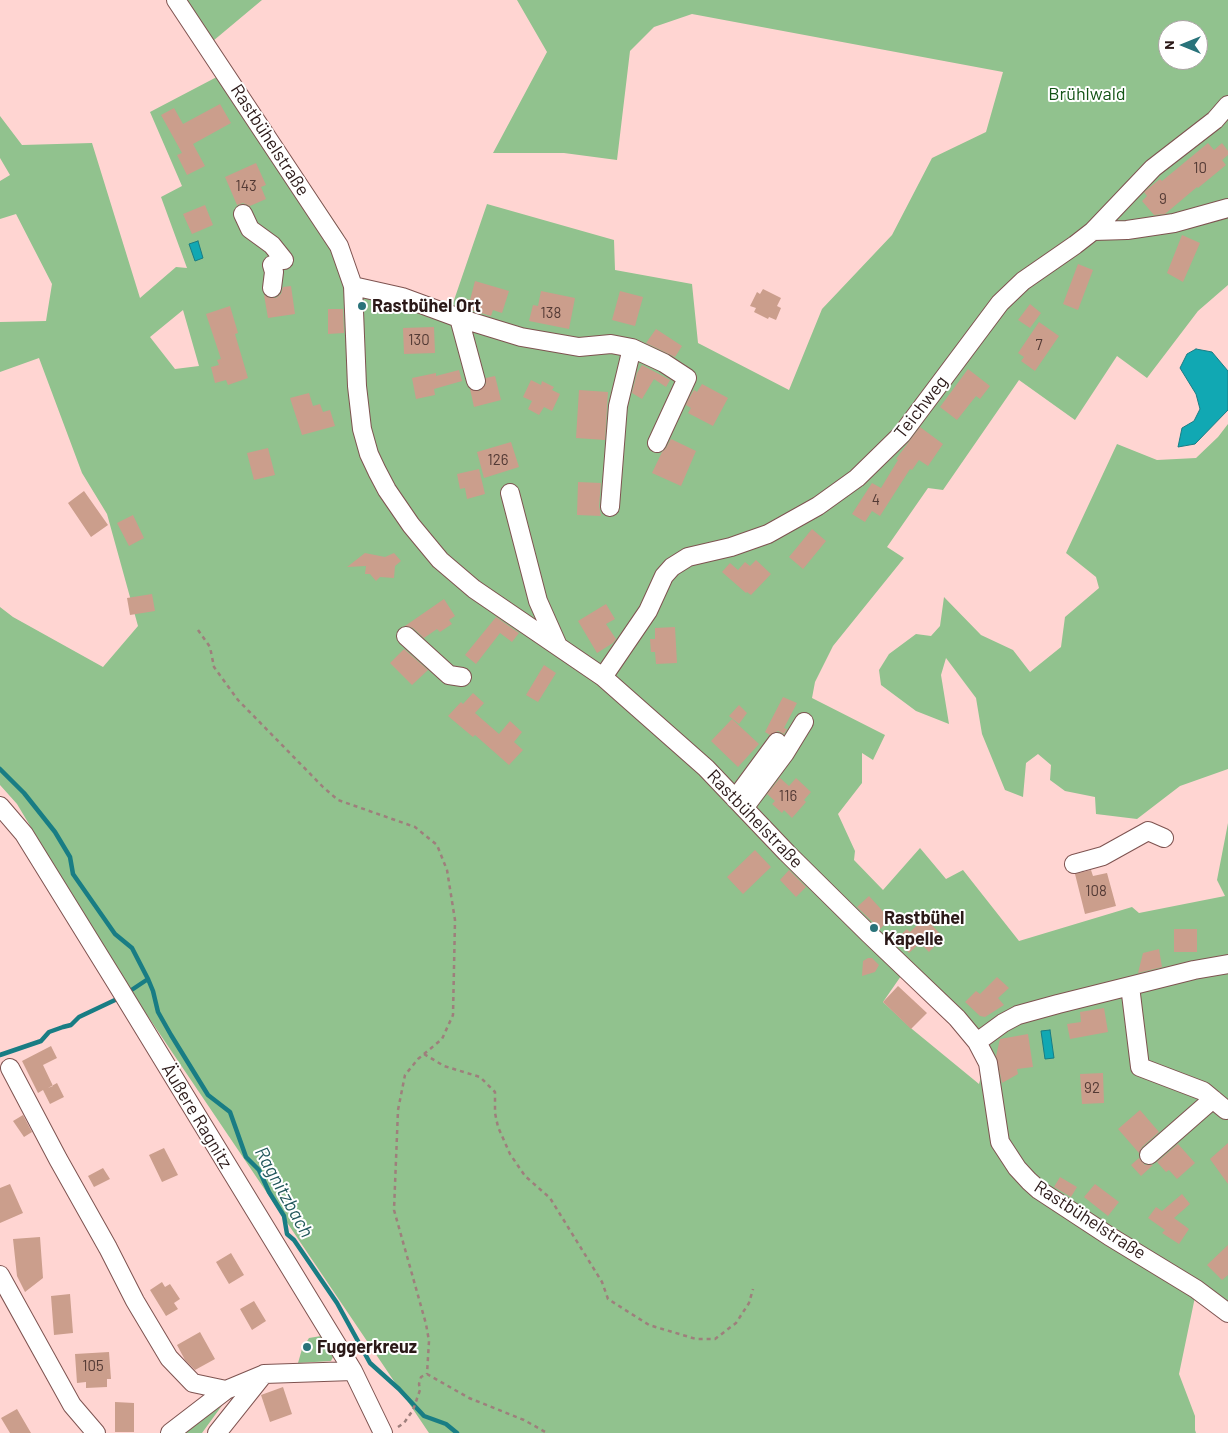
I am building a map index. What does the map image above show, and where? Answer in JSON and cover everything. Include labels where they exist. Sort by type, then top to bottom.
[{"type":"street","name":"Rastbühelstraße","points":[[176,0],[340,246],[353,286],[357,386],[362,429],[369,454],[387,490],[411,525],[440,560],[474,590],[603,677],[706,768],[767,833],[957,1018],[977,1042],[988,1063],[1000,1142],[1017,1168],[1039,1190],[1109,1236],[1196,1289],[1228,1313]]},
{"type":"street","name":"Teichweg","points":[[603,677],[648,611],[664,576],[672,567],[688,558],[731,547],[768,534],[818,506],[857,478],[902,434],[1000,303],[1022,281],[1093,231],[1153,168],[1215,120],[1228,105]]},
{"type":"street","points":[[1093,231],[1127,230],[1174,223],[1228,208]]},
{"type":"street","points":[[243,214],[250,229],[272,244],[278,262],[274,272],[272,288]]},
{"type":"street","points":[[353,286],[402,297],[459,318],[521,337],[579,347],[611,344],[632,348],[664,363],[687,378],[656,443]]},
{"type":"street","points":[[459,318],[476,381]]},
{"type":"street","points":[[610,507],[618,406],[632,348]]},
{"type":"street","points":[[510,493],[538,602],[558,646]]},
{"type":"street","points":[[406,636],[450,675],[462,678]]},
{"type":"street","points":[[740,804],[785,753],[804,722]]},
{"type":"street","points":[[740,804],[777,742]]},
{"type":"street","name":"Äußere Ragnitz","points":[[0,806],[29,843],[390,1430]]},
{"type":"street","points":[[1074,864],[1103,856],[1148,832],[1164,838]]},
{"type":"street","points":[[977,1042],[1003,1023],[1026,1013],[1194,970],[1228,964]]},
{"type":"street","points":[[1130,986],[1140,1067],[1203,1091],[1219,1104],[1149,1155]]},
{"type":"street","points":[[10,1068],[135,1301],[169,1358],[193,1383],[226,1390]]},
{"type":"street","points":[[0,1275],[72,1405],[96,1433]]},
{"type":"street","points":[[170,1433],[226,1390],[264,1374],[353,1371]]},
{"type":"street","points":[[217,1433],[264,1374]]},
{"type":"path","points":[[198,630],[210,647],[214,667],[238,700],[323,787],[338,800],[415,827],[437,845],[448,870],[455,920],[453,1015],[442,1039],[424,1054],[405,1075],[398,1110],[394,1210],[426,1324],[429,1341],[427,1374]]},
{"type":"path","points":[[424,1054],[444,1066],[480,1077],[495,1092],[495,1113],[498,1127],[510,1154],[525,1176],[550,1198],[602,1282],[608,1299],[649,1325],[696,1339],[715,1339],[736,1324],[748,1303],[753,1288]]},
{"type":"path","points":[[390,1430],[404,1423],[413,1410],[420,1390],[421,1377],[427,1374]]},
{"type":"path","points":[[427,1374],[469,1398],[524,1420],[548,1433]]},
{"type":"green space","points":[[185,0],[262,0],[213,41]]},
{"type":"green space","name":"Brühlwald","points":[[517,0],[1228,0],[1228,285],[1198,311],[1147,378],[1117,356],[1075,420],[1019,380],[943,490],[928,488],[887,547],[904,558],[833,646],[815,682],[812,698],[885,735],[873,760],[862,753],[862,783],[838,814],[855,851],[854,860],[883,890],[920,848],[946,879],[963,870],[1019,941],[1132,907],[1139,913],[1225,896],[1217,880],[1228,823],[1228,1320],[1195,1297],[1179,1374],[1195,1416],[1196,1433],[429,1433],[116,969],[17,804],[0,785],[0,607],[13,617],[103,667],[138,626],[107,514],[82,473],[39,358],[0,372],[0,322],[46,321],[52,284],[16,214],[0,219],[0,181],[10,175],[0,158],[0,116],[22,145],[92,143],[140,298],[176,267],[187,268],[161,197],[182,186],[150,112],[232,69],[343,234],[359,279],[452,306],[487,204],[614,240],[615,270],[692,284],[698,343],[789,390],[822,309],[892,235],[932,158],[986,132],[1003,72],[692,14],[654,27],[630,51],[617,160],[564,153],[493,153],[547,52]],"holes":[[[183,310],[199,366],[175,369],[150,337]],[[901,976],[946,1017],[978,1053],[983,1070],[979,1084],[912,1029],[883,1002]]]},
{"type":"green space","points":[[1228,424],[1228,769],[1180,786],[1137,819],[1096,814],[1095,797],[1065,791],[1050,780],[1051,765],[1038,754],[1026,763],[1023,797],[1005,790],[982,734],[976,698],[946,658],[941,675],[949,724],[916,711],[881,685],[879,670],[889,654],[916,634],[931,636],[940,626],[944,597],[981,635],[1013,650],[1030,672],[1061,647],[1065,617],[1099,588],[1096,577],[1066,553],[1117,444],[1157,460],[1196,458],[1218,437]]},
{"type":"green space","points":[[321,1336],[333,1357],[331,1361],[298,1363],[302,1349],[309,1338]]},
{"type":"green space","points":[[226,1400],[202,1433],[185,1433]]},
{"type":"water","points":[[198,241],[203,258],[195,261],[189,244]]},
{"type":"water","points":[[1196,349],[1212,352],[1228,371],[1228,410],[1195,444],[1178,447],[1182,428],[1194,421],[1200,409],[1196,394],[1180,368],[1187,354]]},
{"type":"water","points":[[1050,1030],[1054,1058],[1045,1059],[1041,1031]]},
{"type":"building","points":[[220,104],[231,123],[193,144],[205,166],[187,175],[177,155],[182,153],[161,115],[174,108],[183,124]]},
{"type":"building","points":[[1208,143],[1214,150],[1222,143],[1228,151],[1228,155],[1222,160],[1226,165],[1165,214],[1154,215],[1142,201],[1147,196],[1144,192],[1160,179],[1162,181]]},
{"type":"building","points":[[256,163],[266,185],[261,187],[266,199],[250,206],[243,203],[237,205],[225,177]]},
{"type":"building","points":[[205,205],[213,225],[192,234],[183,214]]},
{"type":"building","points":[[1182,235],[1200,243],[1183,282],[1167,273]]},
{"type":"building","points":[[1078,264],[1093,270],[1078,310],[1063,304]]},
{"type":"building","points":[[475,281],[509,291],[502,313],[493,310],[491,316],[457,306],[459,297],[470,300]]},
{"type":"building","points":[[291,286],[295,314],[268,318],[264,295],[276,298],[281,294],[283,287]]},
{"type":"building","points":[[763,289],[781,298],[777,306],[781,308],[776,320],[769,317],[768,319],[754,312],[756,308],[750,306],[757,292],[760,294]]},
{"type":"building","points":[[541,291],[575,298],[569,329],[529,321],[533,305],[538,306]]},
{"type":"building","points":[[620,291],[643,297],[635,326],[612,320]]},
{"type":"building","points":[[1030,304],[1041,313],[1030,328],[1018,320]]},
{"type":"building","points":[[230,306],[238,333],[235,334],[248,378],[228,385],[226,380],[215,383],[211,367],[219,365],[217,360],[221,359],[206,314]]},
{"type":"building","points":[[328,309],[343,309],[344,333],[328,334]]},
{"type":"building","points":[[1039,322],[1059,336],[1035,371],[1021,361],[1024,357],[1018,353]]},
{"type":"building","points":[[434,327],[435,353],[404,354],[403,328]]},
{"type":"building","points":[[656,329],[682,346],[675,357],[646,343]]},
{"type":"building","points":[[642,365],[670,380],[666,387],[654,379],[642,399],[632,393],[637,373]]},
{"type":"building","points":[[968,369],[990,386],[980,399],[976,396],[957,420],[940,407]]},
{"type":"building","points":[[459,370],[462,381],[434,389],[435,395],[416,399],[412,378],[436,373],[436,376]]},
{"type":"building","points":[[495,376],[501,400],[474,407],[470,389],[479,391],[486,384],[486,378]]},
{"type":"building","points":[[531,380],[541,385],[542,381],[554,387],[552,390],[560,394],[552,411],[544,407],[539,415],[528,409],[532,401],[523,397]]},
{"type":"building","points":[[702,384],[728,398],[713,426],[688,413],[691,408],[686,405],[688,400],[694,390],[697,392]]},
{"type":"building","points":[[579,390],[608,392],[605,440],[576,438]]},
{"type":"building","points":[[309,393],[313,406],[320,404],[323,412],[330,410],[335,426],[302,435],[290,398]]},
{"type":"building","points":[[920,427],[943,444],[928,466],[919,460],[912,470],[910,469],[880,516],[872,511],[865,522],[852,514],[872,483],[881,488],[898,460],[896,459]]},
{"type":"building","points":[[671,439],[696,451],[681,486],[652,473],[662,452]]},
{"type":"building","points":[[511,442],[519,467],[484,478],[477,452]]},
{"type":"building","points":[[268,448],[275,475],[254,480],[247,453]]},
{"type":"building","points":[[479,469],[485,494],[467,499],[465,488],[460,489],[457,474]]},
{"type":"building","points":[[578,482],[601,483],[599,506],[601,516],[577,515]]},
{"type":"building","points":[[84,491],[108,525],[91,537],[68,503]]},
{"type":"building","points":[[133,515],[144,538],[129,546],[117,523]]},
{"type":"building","points":[[812,529],[826,541],[803,569],[789,557]]},
{"type":"building","points":[[365,553],[385,557],[394,553],[401,561],[395,566],[394,578],[380,577],[376,581],[370,574],[365,574],[366,566],[347,567]]},
{"type":"building","points":[[756,560],[771,574],[751,595],[746,593],[722,572],[730,563],[738,570],[745,562],[750,566]]},
{"type":"building","points":[[152,594],[155,611],[130,615],[127,598]]},
{"type":"building","points":[[444,599],[455,616],[449,620],[452,624],[440,632],[437,629],[424,638],[413,628],[405,626]]},
{"type":"building","points":[[606,604],[615,619],[606,624],[616,639],[597,653],[578,621]]},
{"type":"building","points":[[496,617],[519,633],[512,642],[500,633],[476,664],[465,655]]},
{"type":"building","points":[[675,627],[677,663],[656,664],[655,652],[651,652],[650,639],[655,639],[655,628]]},
{"type":"building","points":[[404,649],[428,670],[412,685],[390,663]]},
{"type":"building","points":[[544,665],[556,673],[538,702],[526,695]]},
{"type":"building","points":[[473,693],[484,703],[475,713],[499,734],[510,721],[522,732],[514,742],[523,750],[509,765],[475,735],[473,737],[448,716],[461,702],[463,704]]},
{"type":"building","points":[[783,697],[797,703],[784,728],[787,729],[784,734],[778,731],[770,735],[765,732]]},
{"type":"building","points":[[739,705],[747,713],[739,724],[729,716]]},
{"type":"building","points":[[732,719],[759,744],[738,767],[711,741]]},
{"type":"building","points":[[780,778],[789,786],[796,778],[811,792],[804,800],[806,802],[792,818],[784,810],[782,813],[772,804],[775,801],[767,794]]},
{"type":"building","points":[[755,850],[771,867],[743,894],[727,877]]},
{"type":"building","points":[[789,870],[806,887],[796,897],[780,880]]},
{"type":"building","points":[[1091,870],[1093,876],[1107,873],[1116,906],[1085,914],[1075,874]]},
{"type":"building","points":[[869,896],[890,919],[880,929],[857,907]]},
{"type":"building","points":[[925,918],[943,937],[929,952],[920,943],[909,953],[896,939],[907,929],[910,932]]},
{"type":"building","points":[[1174,929],[1197,929],[1197,952],[1174,952]]},
{"type":"building","points":[[1159,949],[1162,967],[1138,973],[1143,953]]},
{"type":"building","points":[[872,958],[879,965],[875,972],[862,976],[863,961]]},
{"type":"building","points":[[997,977],[1009,988],[998,998],[1004,1005],[985,1017],[980,1016],[965,1002],[976,991],[980,994]]},
{"type":"building","points":[[898,986],[927,1013],[911,1029],[883,1002]]},
{"type":"building","points":[[1104,1008],[1108,1032],[1070,1039],[1067,1024],[1081,1022],[1080,1012]]},
{"type":"building","points":[[1028,1034],[1033,1067],[1017,1069],[1018,1074],[1002,1083],[996,1056],[1000,1039]]},
{"type":"building","points":[[51,1046],[57,1058],[43,1065],[53,1085],[57,1083],[64,1097],[50,1104],[43,1090],[38,1093],[22,1061]]},
{"type":"building","points":[[1103,1073],[1104,1103],[1082,1104],[1080,1074]]},
{"type":"building","points":[[1140,1110],[1159,1132],[1142,1147],[1139,1153],[1118,1129]]},
{"type":"building","points":[[23,1115],[32,1132],[24,1137],[13,1121]]},
{"type":"building","points":[[1228,1143],[1228,1184],[1210,1159]]},
{"type":"building","points":[[1178,1144],[1195,1163],[1177,1179],[1169,1170],[1166,1172],[1157,1162]]},
{"type":"building","points":[[164,1148],[178,1175],[162,1182],[149,1155]]},
{"type":"building","points":[[1139,1158],[1145,1165],[1153,1165],[1141,1176],[1131,1165]]},
{"type":"building","points":[[103,1168],[110,1179],[94,1187],[88,1176]]},
{"type":"building","points":[[1060,1177],[1077,1187],[1071,1197],[1054,1187]]},
{"type":"building","points":[[10,1184],[23,1213],[0,1223],[0,1188]]},
{"type":"building","points":[[1095,1184],[1119,1202],[1108,1216],[1084,1197]]},
{"type":"building","points":[[1182,1194],[1190,1204],[1174,1218],[1189,1229],[1179,1244],[1162,1233],[1165,1230],[1148,1218],[1156,1207],[1162,1211]]},
{"type":"building","points":[[40,1237],[43,1278],[25,1292],[17,1276],[13,1239]]},
{"type":"building","points":[[1228,1245],[1228,1275],[1222,1280],[1207,1265]]},
{"type":"building","points":[[231,1253],[244,1275],[229,1284],[216,1262]]},
{"type":"building","points":[[162,1282],[165,1287],[170,1284],[180,1299],[174,1303],[178,1309],[166,1316],[150,1290]]},
{"type":"building","points":[[70,1294],[73,1333],[54,1335],[51,1296]]},
{"type":"building","points":[[254,1301],[266,1321],[252,1330],[240,1309]]},
{"type":"building","points":[[200,1332],[215,1359],[195,1370],[185,1360],[177,1345]]},
{"type":"building","points":[[109,1352],[111,1379],[107,1379],[107,1387],[86,1388],[86,1382],[77,1383],[75,1354]]},
{"type":"building","points":[[283,1387],[292,1414],[270,1422],[261,1395]]},
{"type":"building","points":[[115,1402],[134,1403],[134,1432],[115,1432]]},
{"type":"building","points":[[17,1409],[31,1433],[10,1433],[1,1418]]},
{"type":"waterway","name":"Ragnitzbach","points":[[0,769],[24,793],[55,832],[70,857],[73,874],[115,934],[132,948],[153,991],[158,1012],[171,1035],[208,1095],[230,1112],[246,1157],[259,1170],[269,1192],[284,1216],[287,1234],[294,1240],[337,1303],[370,1363],[399,1389],[424,1416],[446,1424],[457,1433]]},
{"type":"waterway","points":[[130,991],[148,979]]},
{"type":"waterway","points":[[0,1055],[41,1041],[49,1032],[71,1025],[79,1017],[115,1000]]},
{"type":"place","name":"Rastbühel Ort","points":[[362,306]]},
{"type":"place","name":"Rastbühel Kapelle","points":[[874,928]]},
{"type":"place","name":"Fuggerkreuz","points":[[307,1347]]}]
